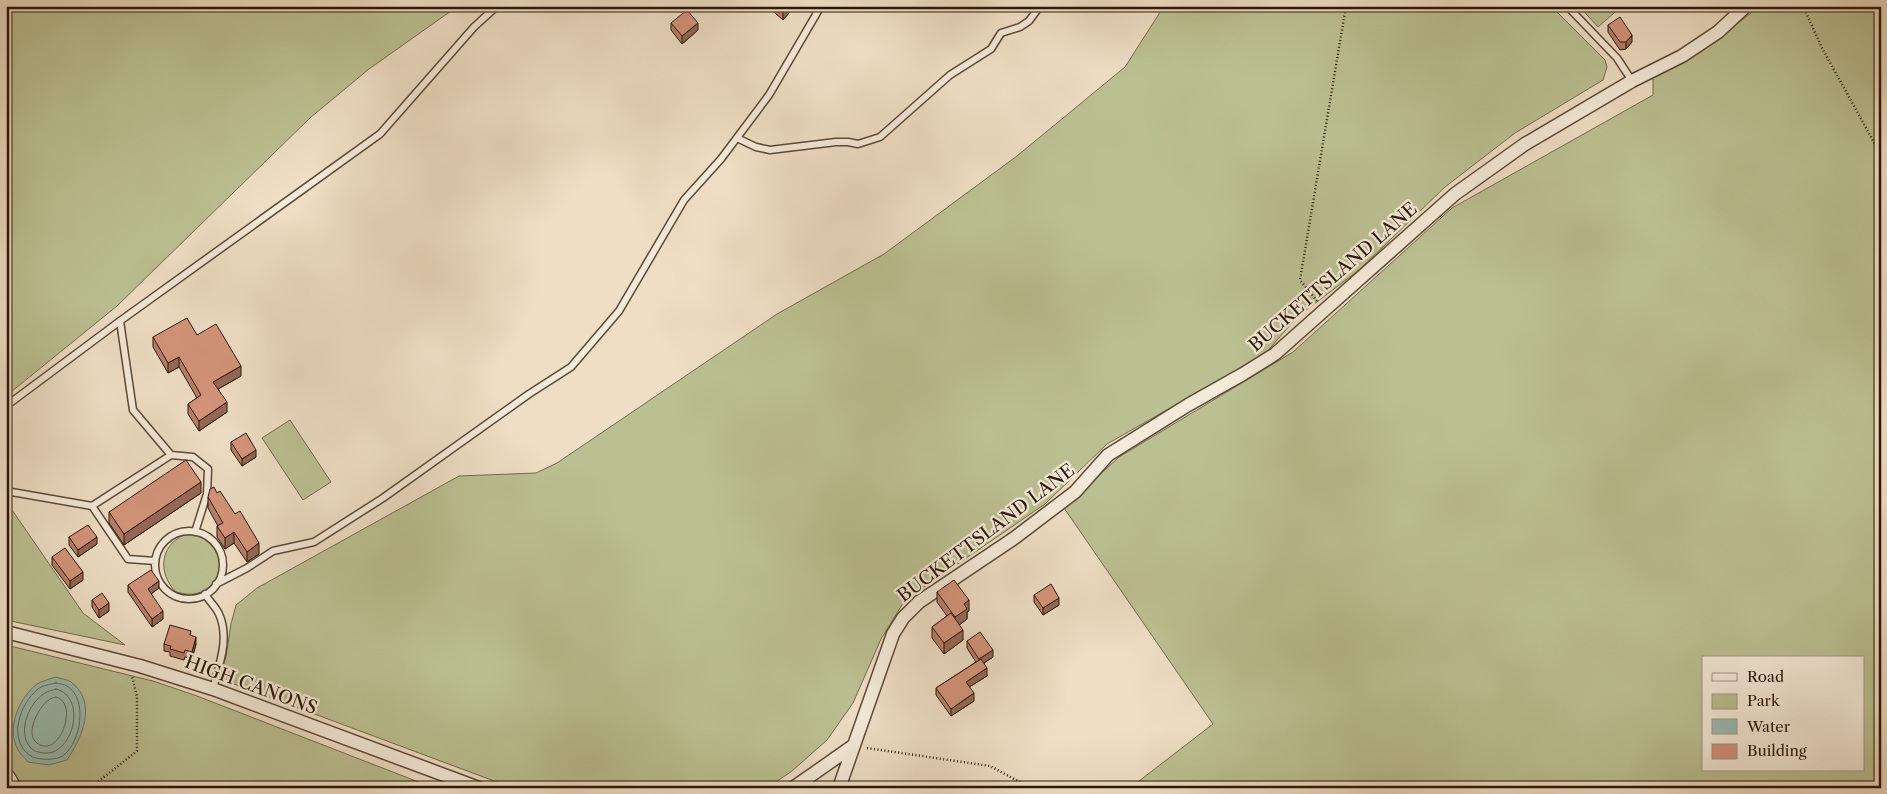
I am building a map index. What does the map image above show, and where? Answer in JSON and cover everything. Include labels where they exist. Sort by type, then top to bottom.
[{"type":"street","name":"BUCKETTSLAND LANE","points":[[839,788],[893,634],[903,618],[919,602],[1013,540],[1075,492],[1108,455],[1275,354],[1455,194],[1525,144],[1632,81],[1682,56],[1718,32],[1746,6]]},
{"type":"street","name":"HIGH CANONS","points":[[6,632],[129,663],[213,689],[479,788]]},
{"type":"street","points":[[793,788],[853,746]]},
{"type":"street","points":[[6,778],[12,788]]},
{"type":"lane","points":[[6,406],[120,321],[380,134],[474,27],[497,6]]},
{"type":"lane","points":[[216,584],[273,551],[314,542],[383,498],[529,394],[571,367],[619,311],[684,200],[721,159],[769,94],[821,6]]},
{"type":"lane","points":[[737,138],[756,147],[770,150],[836,142],[858,144],[880,137],[950,75],[991,49],[1001,33],[1020,27],[1030,21],[1040,6]]},
{"type":"lane","points":[[1567,6],[1617,58],[1632,81]]},
{"type":"lane","points":[[120,321],[133,410],[171,455]]},
{"type":"lane","points":[[6,491],[92,506],[171,455],[193,457],[208,469],[208,494],[195,532]]},
{"type":"lane","points":[[92,506],[128,559],[155,561]]},
{"type":"lane","points":[[189,530],[195,532],[205,534],[217,545],[223,560],[221,577],[212,590],[205,594],[197,598],[181,598],[166,591],[157,577],[155,561],[160,545],[173,534],[189,530]]},
{"type":"lane","points":[[205,594],[219,614],[224,632],[223,649],[213,689]]},
{"type":"path","points":[[1325,310],[1300,280],[1346,6]]},
{"type":"path","points":[[1803,6],[1822,48],[1881,155]]},
{"type":"path","points":[[90,788],[138,751],[137,697],[129,663]]},
{"type":"path","points":[[853,746],[990,766],[1031,788]]},
{"type":"green space","points":[[6,6],[458,6],[369,69],[311,117],[117,306],[6,396]]},
{"type":"green space","points":[[1164,6],[1551,6],[1605,60],[1607,67],[1603,80],[1515,133],[1445,187],[1359,270],[1297,317],[1265,354],[1107,444],[1045,504],[905,600],[881,639],[853,703],[827,740],[792,771],[767,788],[513,788],[218,678],[226,657],[236,605],[257,588],[459,476],[536,473],[557,463],[777,314],[884,254],[1017,156],[1125,67]]},
{"type":"green space","points":[[1579,6],[1622,6],[1598,27]]},
{"type":"green space","points":[[1760,6],[1881,6],[1881,788],[1130,788],[1213,724],[1064,508],[1119,457],[1293,352],[1452,208],[1653,95],[1653,76],[1712,43]]},
{"type":"green space","points":[[290,420],[331,482],[303,500],[262,438]]},
{"type":"green space","points":[[6,505],[10,507],[83,613],[125,645],[6,620]]},
{"type":"green space","points":[[184,535],[202,537],[213,544],[219,555],[220,568],[216,580],[207,589],[194,594],[176,592],[170,585],[164,569],[166,553],[170,546]]},
{"type":"green space","points":[[6,645],[153,681],[197,696],[434,788],[23,788],[6,763]]},
{"type":"water","points":[[56,677],[71,682],[79,690],[84,700],[86,710],[82,731],[67,760],[49,765],[28,762],[19,752],[15,741],[13,732],[16,714],[25,697],[37,684]]},
{"type":"building","points":[[687,10],[698,23],[682,36],[671,23]]},
{"type":"building","points":[[1620,17],[1632,35],[1626,42],[1620,42],[1608,25]]},
{"type":"building","points":[[187,318],[197,335],[216,324],[241,366],[213,382],[227,402],[199,421],[188,404],[201,395],[179,357],[168,363],[153,337]]},
{"type":"building","points":[[246,433],[256,450],[242,459],[231,442]]},
{"type":"building","points":[[186,460],[201,482],[124,534],[109,512]]},
{"type":"building","points":[[214,487],[217,493],[220,491],[235,514],[240,511],[259,543],[247,552],[234,532],[225,538],[217,526],[223,523],[208,497],[210,489]]},
{"type":"building","points":[[88,525],[97,537],[78,550],[69,537]]},
{"type":"building","points":[[65,548],[83,572],[70,581],[52,557]]},
{"type":"building","points":[[151,570],[159,581],[148,589],[163,611],[152,619],[128,585]]},
{"type":"building","points":[[954,580],[969,600],[964,604],[967,609],[955,617],[937,592]]},
{"type":"building","points":[[1051,584],[1059,598],[1043,608],[1034,595]]},
{"type":"building","points":[[102,593],[109,603],[99,610],[92,600]]},
{"type":"building","points":[[951,613],[963,630],[944,643],[932,627]]},
{"type":"building","points":[[170,625],[191,631],[190,635],[196,637],[192,652],[185,650],[184,653],[170,649],[171,646],[164,644]]},
{"type":"building","points":[[980,632],[993,650],[979,659],[967,641]]},
{"type":"building","points":[[981,659],[987,668],[966,682],[974,693],[951,709],[936,688]]}]
